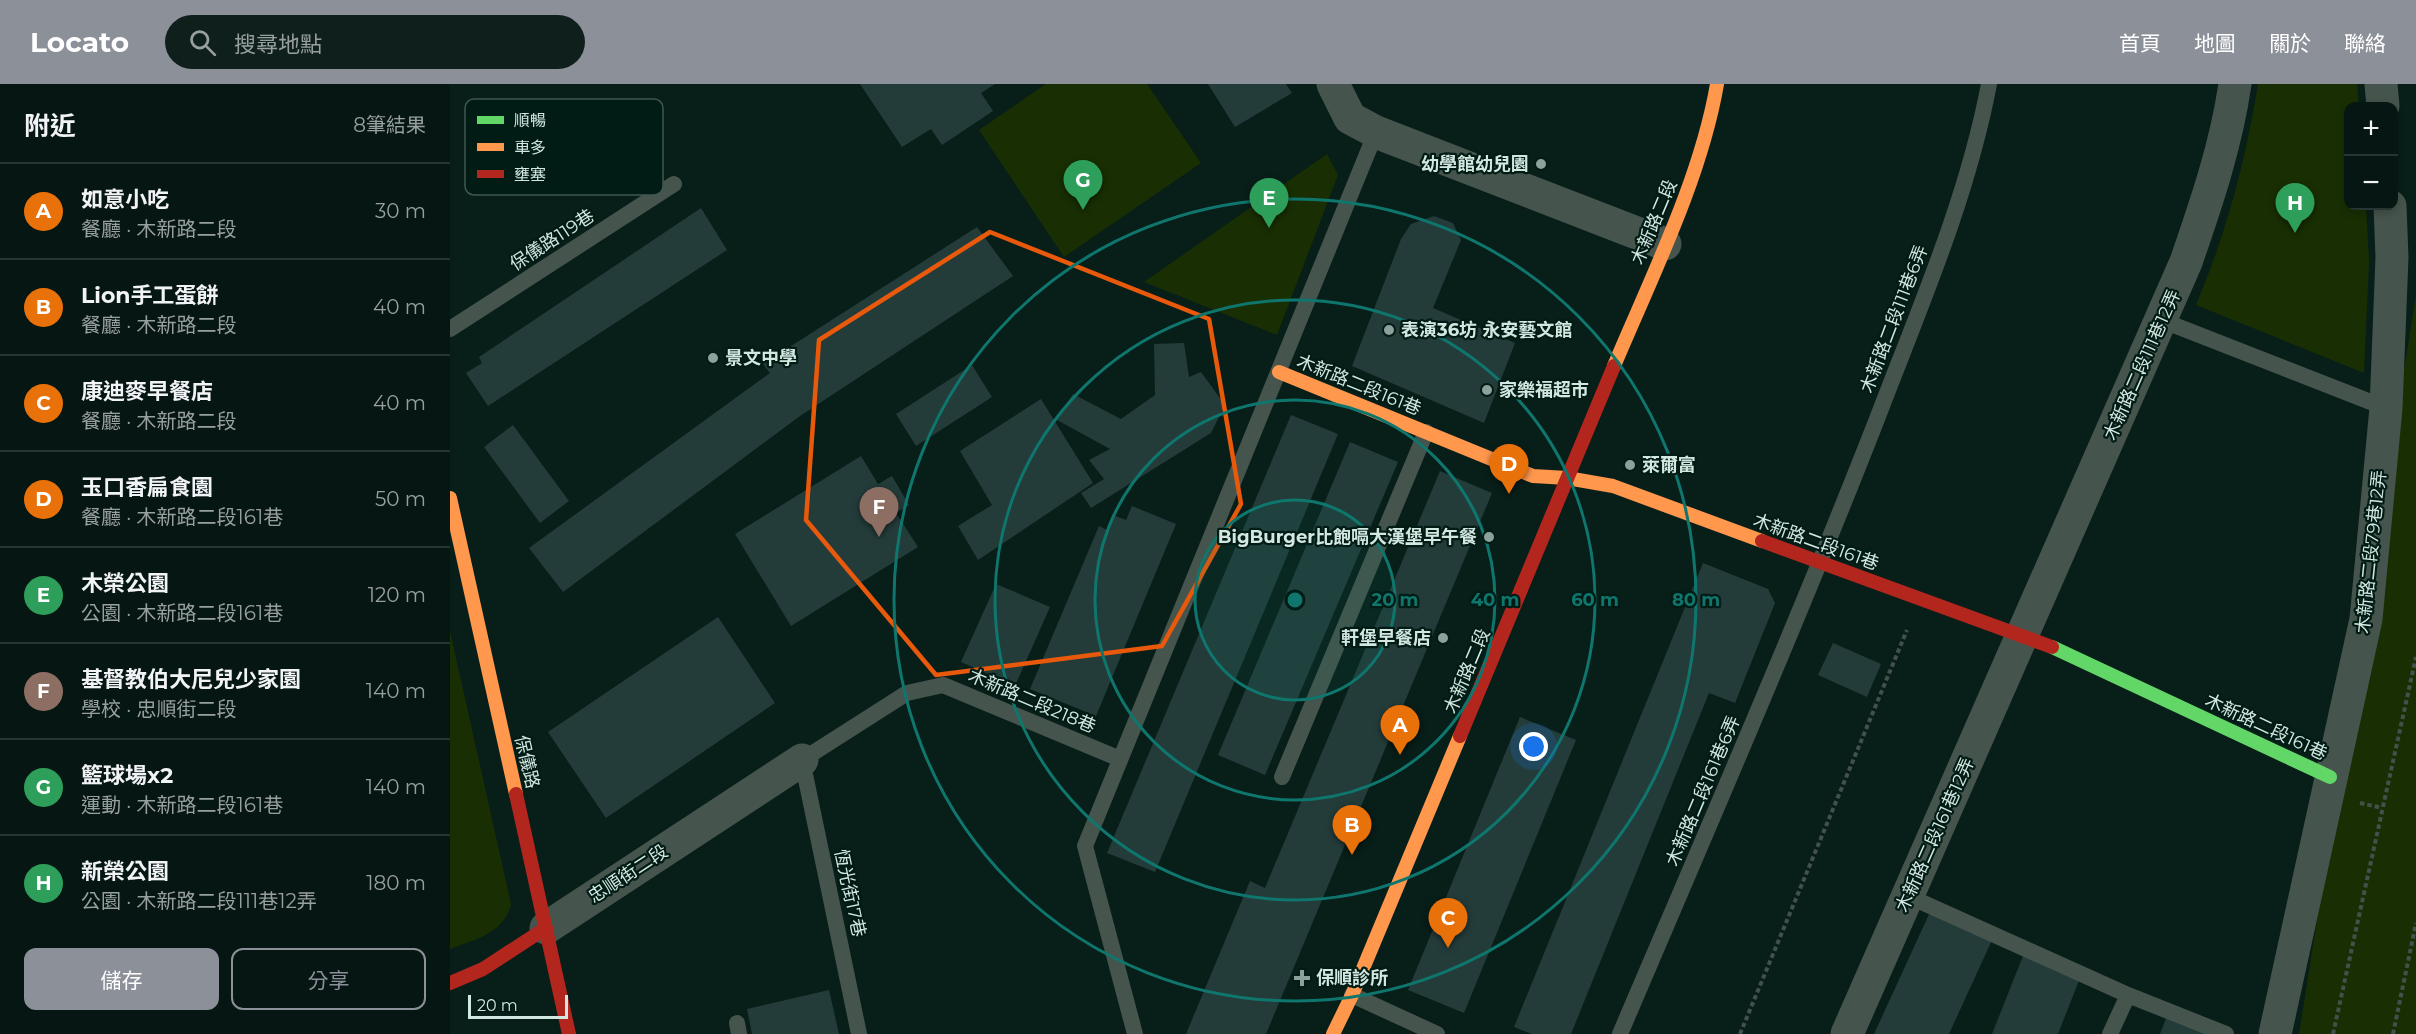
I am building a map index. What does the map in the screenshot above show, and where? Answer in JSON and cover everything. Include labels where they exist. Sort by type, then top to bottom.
[{"type":"street","points":[[1332,84],[1350,118],[1377,132],[1665,244]]},
{"type":"street","name":"木新路二段","points":[[1333,1034],[1352,995],[1690,183],[1712,114],[1717,84]]},
{"type":"street","name":"木新路二段111巷12弄","points":[[2022,636],[2186,262],[2211,191],[2230,116],[2235,84]]},
{"type":"street","points":[[2381,84],[2383,102]]},
{"type":"street","name":"木新路二段79巷12弄","points":[[2276,1034],[2330,777],[2366,620],[2386,408],[2392,257],[2390,210]]},
{"type":"street","name":"木新路二段161巷","points":[[1279,372],[1533,476],[1567,478],[1613,486],[2054,648],[2330,777]]},
{"type":"street","name":"保儀路","points":[[450,498],[569,1034]]},
{"type":"street","name":"木新路二段161巷12弄","points":[[1846,1034],[2022,636]]},
{"type":"street","name":"忠順街二段","points":[[450,983],[483,969],[802,760]]},
{"type":"lane","name":"木新路二段111巷6弄","points":[[1821,562],[1963,190],[1989,84]]},
{"type":"lane","points":[[1135,1034],[1085,846],[1377,132]]},
{"type":"lane","name":"保儀路119巷","points":[[663,190],[674,183]]},
{"type":"lane","name":"保儀路119巷","points":[[450,329],[656,195]]},
{"type":"lane","points":[[2161,320],[2386,408]]},
{"type":"lane","points":[[1282,777],[1426,432]]},
{"type":"lane","name":"木新路二段161巷6弄","points":[[1620,1034],[1821,562]]},
{"type":"lane","name":"木新路二段218巷","points":[[802,760],[907,693],[943,686],[1120,759]]},
{"type":"lane","name":"恆光街17巷","points":[[802,760],[860,1034]]},
{"type":"lane","points":[[1908,896],[2128,994],[2226,1034]]},
{"type":"lane","points":[[2110,1034],[2128,994]]},
{"type":"lane","points":[[1352,995],[1437,1034]]},
{"type":"path","points":[[1740,1034],[1919,599]]},
{"type":"path","points":[[2333,1034],[2416,657]]},
{"type":"path","points":[[2393,1034],[2416,923]]},
{"type":"highlighted area","points":[[990,232],[1209,319],[1241,504],[1162,646],[936,675],[806,520],[819,340]]},
{"type":"green space","points":[[1046,84],[1147,84],[1201,163],[1064,257],[979,130]]},
{"type":"green space","points":[[2258,84],[2357,84],[2359,102],[2344,102],[2344,210],[2366,210],[2369,261],[2364,373],[2196,305],[2226,223],[2247,141]]},
{"type":"green space","points":[[1327,154],[1338,175],[1277,335],[1144,282]]},
{"type":"green space","points":[[2416,295],[2416,1034],[2299,1034]]},
{"type":"green space","points":[[450,631],[511,904],[502,922],[495,929],[450,949]]},
{"type":"building","points":[[860,84],[995,84],[981,93],[993,111],[942,145],[931,129],[902,147]]},
{"type":"building","points":[[1208,84],[1286,84],[1292,93],[1235,127]]},
{"type":"building","points":[[701,208],[727,250],[488,406],[466,373],[482,363],[479,357]]},
{"type":"building","points":[[1434,216],[1453,223],[1461,240],[1433,308],[1515,343],[1484,423],[1352,366],[1401,239],[1411,224]]},
{"type":"building","points":[[977,227],[1013,276],[800,416],[563,592],[529,548],[770,373],[763,364]]},
{"type":"building","points":[[1184,343],[1189,377],[1201,372],[1225,405],[1211,433],[1091,508],[1081,493],[1104,479],[1089,460],[1110,449],[1057,420],[1073,394],[1121,419],[1155,395],[1154,344]]},
{"type":"building","points":[[972,365],[992,397],[916,446],[896,414]]},
{"type":"building","points":[[1041,399],[1093,483],[978,560],[958,526],[992,505],[960,451]]},
{"type":"building","points":[[1291,415],[1338,434],[1155,872],[1107,853]]},
{"type":"building","points":[[513,425],[569,501],[540,523],[484,447]]},
{"type":"building","points":[[1350,442],[1398,462],[1265,775],[1218,755]]},
{"type":"building","points":[[861,456],[878,484],[892,476],[909,505],[896,513],[918,547],[791,626],[735,534]]},
{"type":"building","points":[[1440,471],[1492,493],[1266,1034],[1186,1034],[1250,881],[1265,888]]},
{"type":"building","points":[[1132,506],[1176,524],[1096,716],[1030,689],[1099,526],[1107,530],[1113,515],[1126,520]]},
{"type":"building","points":[[1703,563],[1768,589],[1775,603],[1735,703],[1709,693],[1571,1034],[1532,1034],[1514,1027]]},
{"type":"building","points":[[996,584],[1050,607],[1015,686],[961,662]]},
{"type":"building","points":[[718,617],[775,703],[606,818],[548,732]]},
{"type":"building","points":[[1833,643],[1881,664],[1867,697],[1818,675]]},
{"type":"building","points":[[1520,717],[1576,740],[1464,1013],[1408,990]]},
{"type":"building","points":[[1931,910],[1993,938],[1949,1034],[1874,1034]]},
{"type":"building","points":[[2023,956],[2080,978],[2058,1034],[1992,1034]]},
{"type":"building","points":[[829,990],[839,1034],[752,1034],[747,1009]]},
{"type":"building","points":[[2167,1016],[2213,1034],[2160,1034]]},
{"type":"traffic: fast","points":[[2052,647],[2330,777]]},
{"type":"traffic: slow","points":[[1614,366],[1659,263],[1687,191],[1699,155],[1717,84]]},
{"type":"traffic: slow","points":[[1279,372],[1533,476],[1567,478],[1613,486],[1762,541]]},
{"type":"traffic: slow","points":[[450,498],[516,794]]},
{"type":"traffic: slow","points":[[1333,1034],[1352,995],[1460,736]]},
{"type":"traffic: jam","points":[[1460,736],[1614,366]]},
{"type":"traffic: jam","points":[[1762,541],[2052,647]]},
{"type":"traffic: jam","points":[[516,794],[569,1034]]},
{"type":"traffic: jam","points":[[450,983],[483,969],[546,928]]},
{"type":"place","name":"幼學館幼兒園","points":[[1541,164]]},
{"type":"place","name":"籃球場x2","points":[[1083,210]]},
{"type":"place","name":"木榮公園","points":[[1269,228]]},
{"type":"place","name":"新榮公園","points":[[2295,233]]},
{"type":"place","name":"表演36坊 永安藝文館","points":[[1389,330]]},
{"type":"place","name":"景文中學","points":[[713,358]]},
{"type":"place","name":"家樂福超市","points":[[1487,390]]},
{"type":"place","name":"萊爾富","points":[[1630,465]]},
{"type":"place","name":"玉口香扁食園","points":[[1509,494]]},
{"type":"place","name":"基督教伯大尼兒少家園","points":[[879,537]]},
{"type":"place","name":"BigBurger比飽嗝大漢堡早午餐","points":[[1489,537]]},
{"type":"place","name":"軒堡早餐店","points":[[1443,638]]},
{"type":"place","name":"如意小吃","points":[[1400,755]]},
{"type":"place","name":"Lion手工蛋餅","points":[[1352,855]]},
{"type":"place","name":"康迪麥早餐店","points":[[1448,948]]},
{"type":"place","name":"保順診所","points":[[1302,978]]}]
